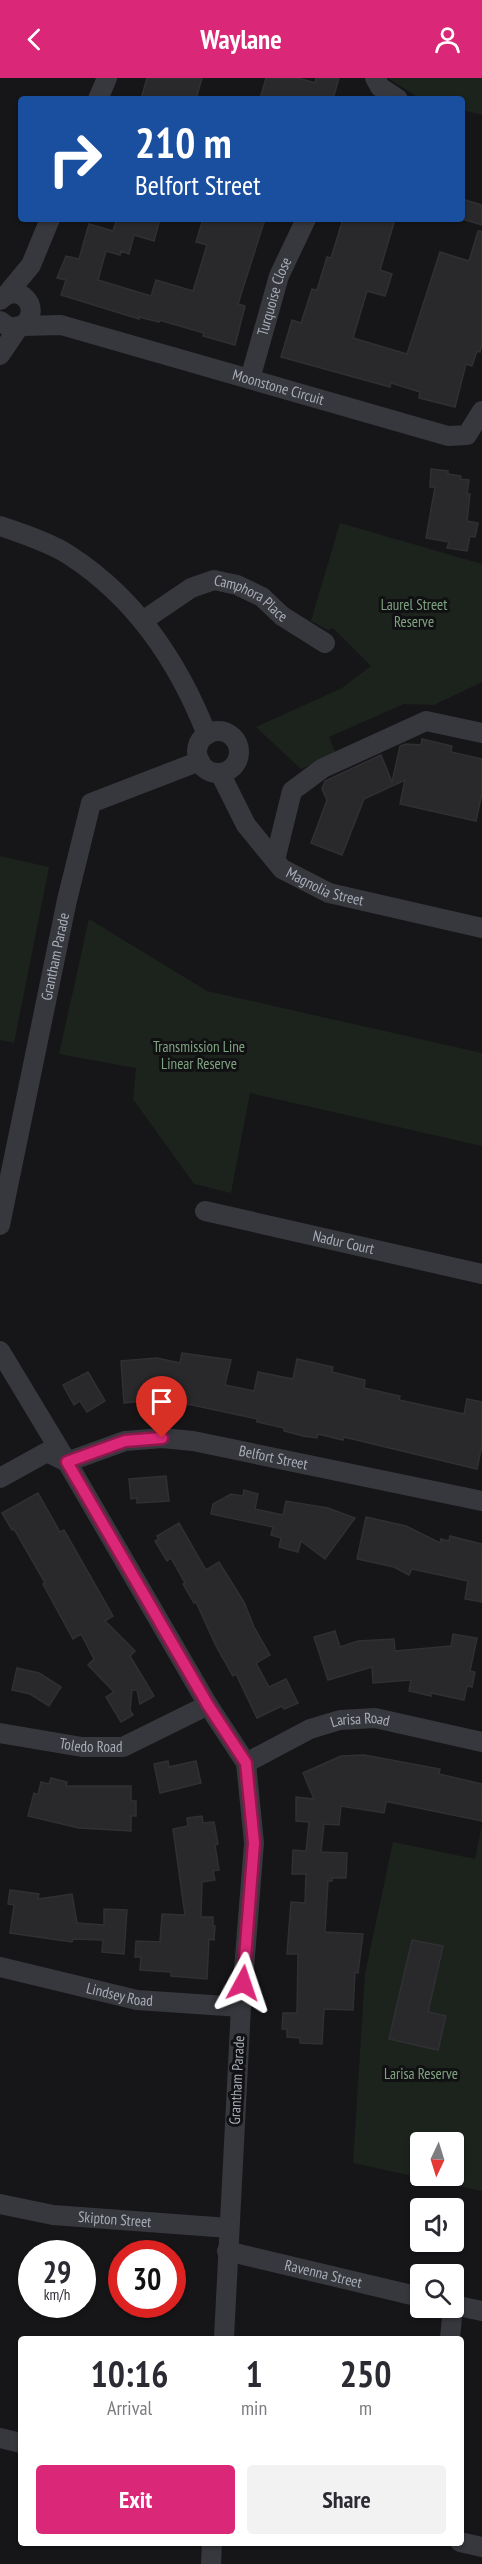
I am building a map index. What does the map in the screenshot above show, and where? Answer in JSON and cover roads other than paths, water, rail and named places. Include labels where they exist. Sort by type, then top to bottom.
[{"type":"street","points":[[99,96],[106,78]]},
{"type":"street","points":[[374,88],[391,96]]},
{"type":"street","points":[[0,355],[21,326],[30,318],[32,265],[49,222]]},
{"type":"street","name":"Turquoise Close","points":[[250,378],[279,276],[305,222]]},
{"type":"street","points":[[2,297],[32,265]]},
{"type":"street","name":"Moonstone Circuit","points":[[2,297],[17,293],[62,325]]},
{"type":"street","name":"Moonstone Circuit","points":[[0,321],[10,328],[62,325],[448,436],[467,435],[482,411]]},
{"type":"street","points":[[0,526],[71,556],[111,588],[144,620],[167,653],[207,735]]},
{"type":"street","name":"Camphora Place","points":[[144,620],[191,588],[214,580],[237,585],[262,597],[282,616],[324,643]]},
{"type":"street","points":[[275,860],[292,791],[323,768],[426,721],[482,733]]},
{"type":"street","points":[[220,731],[228,733],[238,743],[239,758],[230,769],[220,773],[207,769],[200,761],[198,747],[207,735],[220,731]]},
{"type":"street","name":"Grantham Parade","points":[[0,1225],[7,1148],[91,802],[200,761]]},
{"type":"street","name":"Magnolia Street","points":[[220,773],[246,825],[282,869],[329,893],[482,928]]},
{"type":"street","name":"Nadur Court","points":[[205,1211],[482,1274]]},
{"type":"street","name":"Grantham Parade","points":[[0,1351],[208,1705],[246,1763],[254,1843],[241,2007],[224,2336]]},
{"type":"street","name":"Belfort Street","points":[[67,1462],[125,1441],[162,1438],[193,1441],[482,1501]]},
{"type":"street","points":[[0,1478],[47,1452],[67,1462]]},
{"type":"street","name":"Toledo Road","points":[[0,1733],[82,1747],[123,1748],[208,1705]]},
{"type":"street","name":"Larisa Road","points":[[246,1763],[310,1729],[340,1720],[375,1718],[482,1742]]},
{"type":"street","name":"Lindsey Road","points":[[0,1967],[137,2000],[241,2007]]},
{"type":"street","name":"Skipton Street","points":[[0,2204],[53,2215],[229,2228]]},
{"type":"street","name":"Ravenna Street","points":[[227,2251],[410,2295]]},
{"type":"street","points":[[464,2308],[482,2311]]},
{"type":"street","points":[[450,2336],[452,2318]]},
{"type":"street","points":[[0,2438],[18,2442]]},
{"type":"street","points":[[464,2543],[482,2547]]},
{"type":"street","points":[[211,2564],[212,2546]]},
{"type":"park label","name":"Laurel Street Reserve","points":[[414,614]]},
{"type":"park label","name":"Transmission Line Linear Reserve","points":[[199,1056]]},
{"type":"park label","name":"Larisa Reserve","points":[[421,2074]]}]
